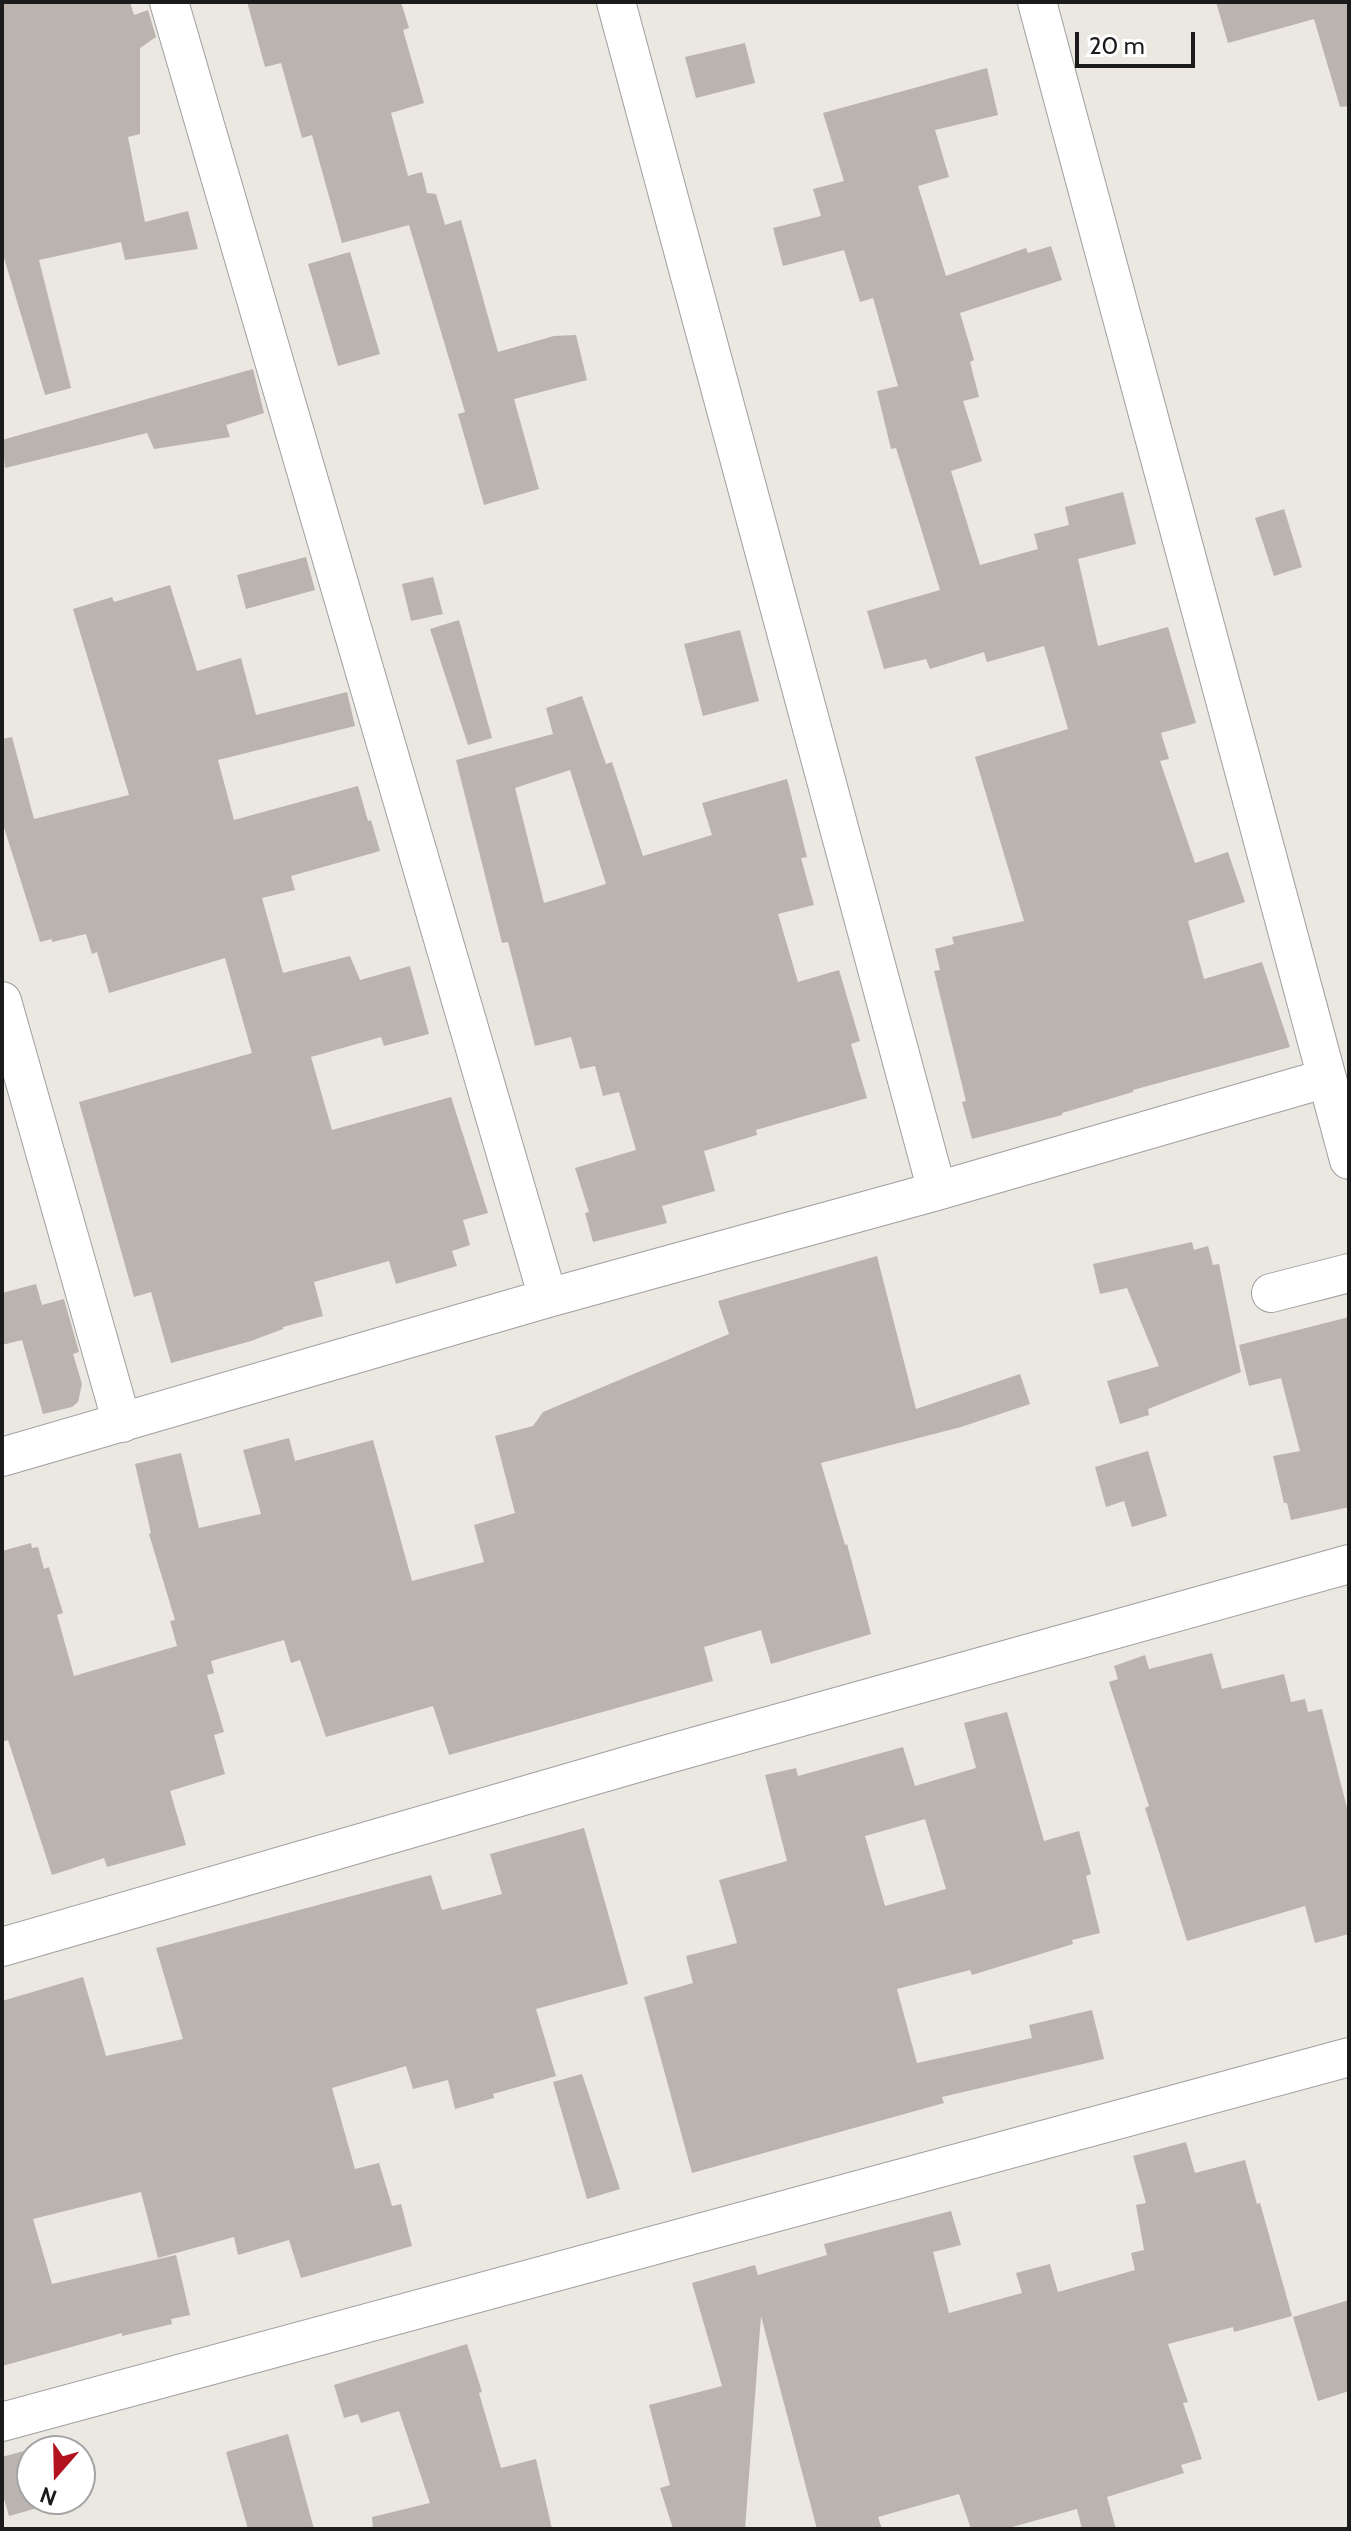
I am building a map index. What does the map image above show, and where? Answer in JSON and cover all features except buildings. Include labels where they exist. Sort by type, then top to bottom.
[{"type":"street","points":[[169,2],[548,1298]]},
{"type":"street","points":[[616,2],[937,1191]]},
{"type":"street","points":[[1037,2],[1349,1160]]},
{"type":"street","points":[[2,1001],[122,1423]]},
{"type":"street","points":[[2,1457],[548,1298],[937,1191],[1327,1078]]},
{"type":"street","points":[[1271,1293],[1349,1273]]},
{"type":"street","points":[[2,1947],[661,1756],[1349,1564]]},
{"type":"street","points":[[2,2422],[1349,2057]]}]
